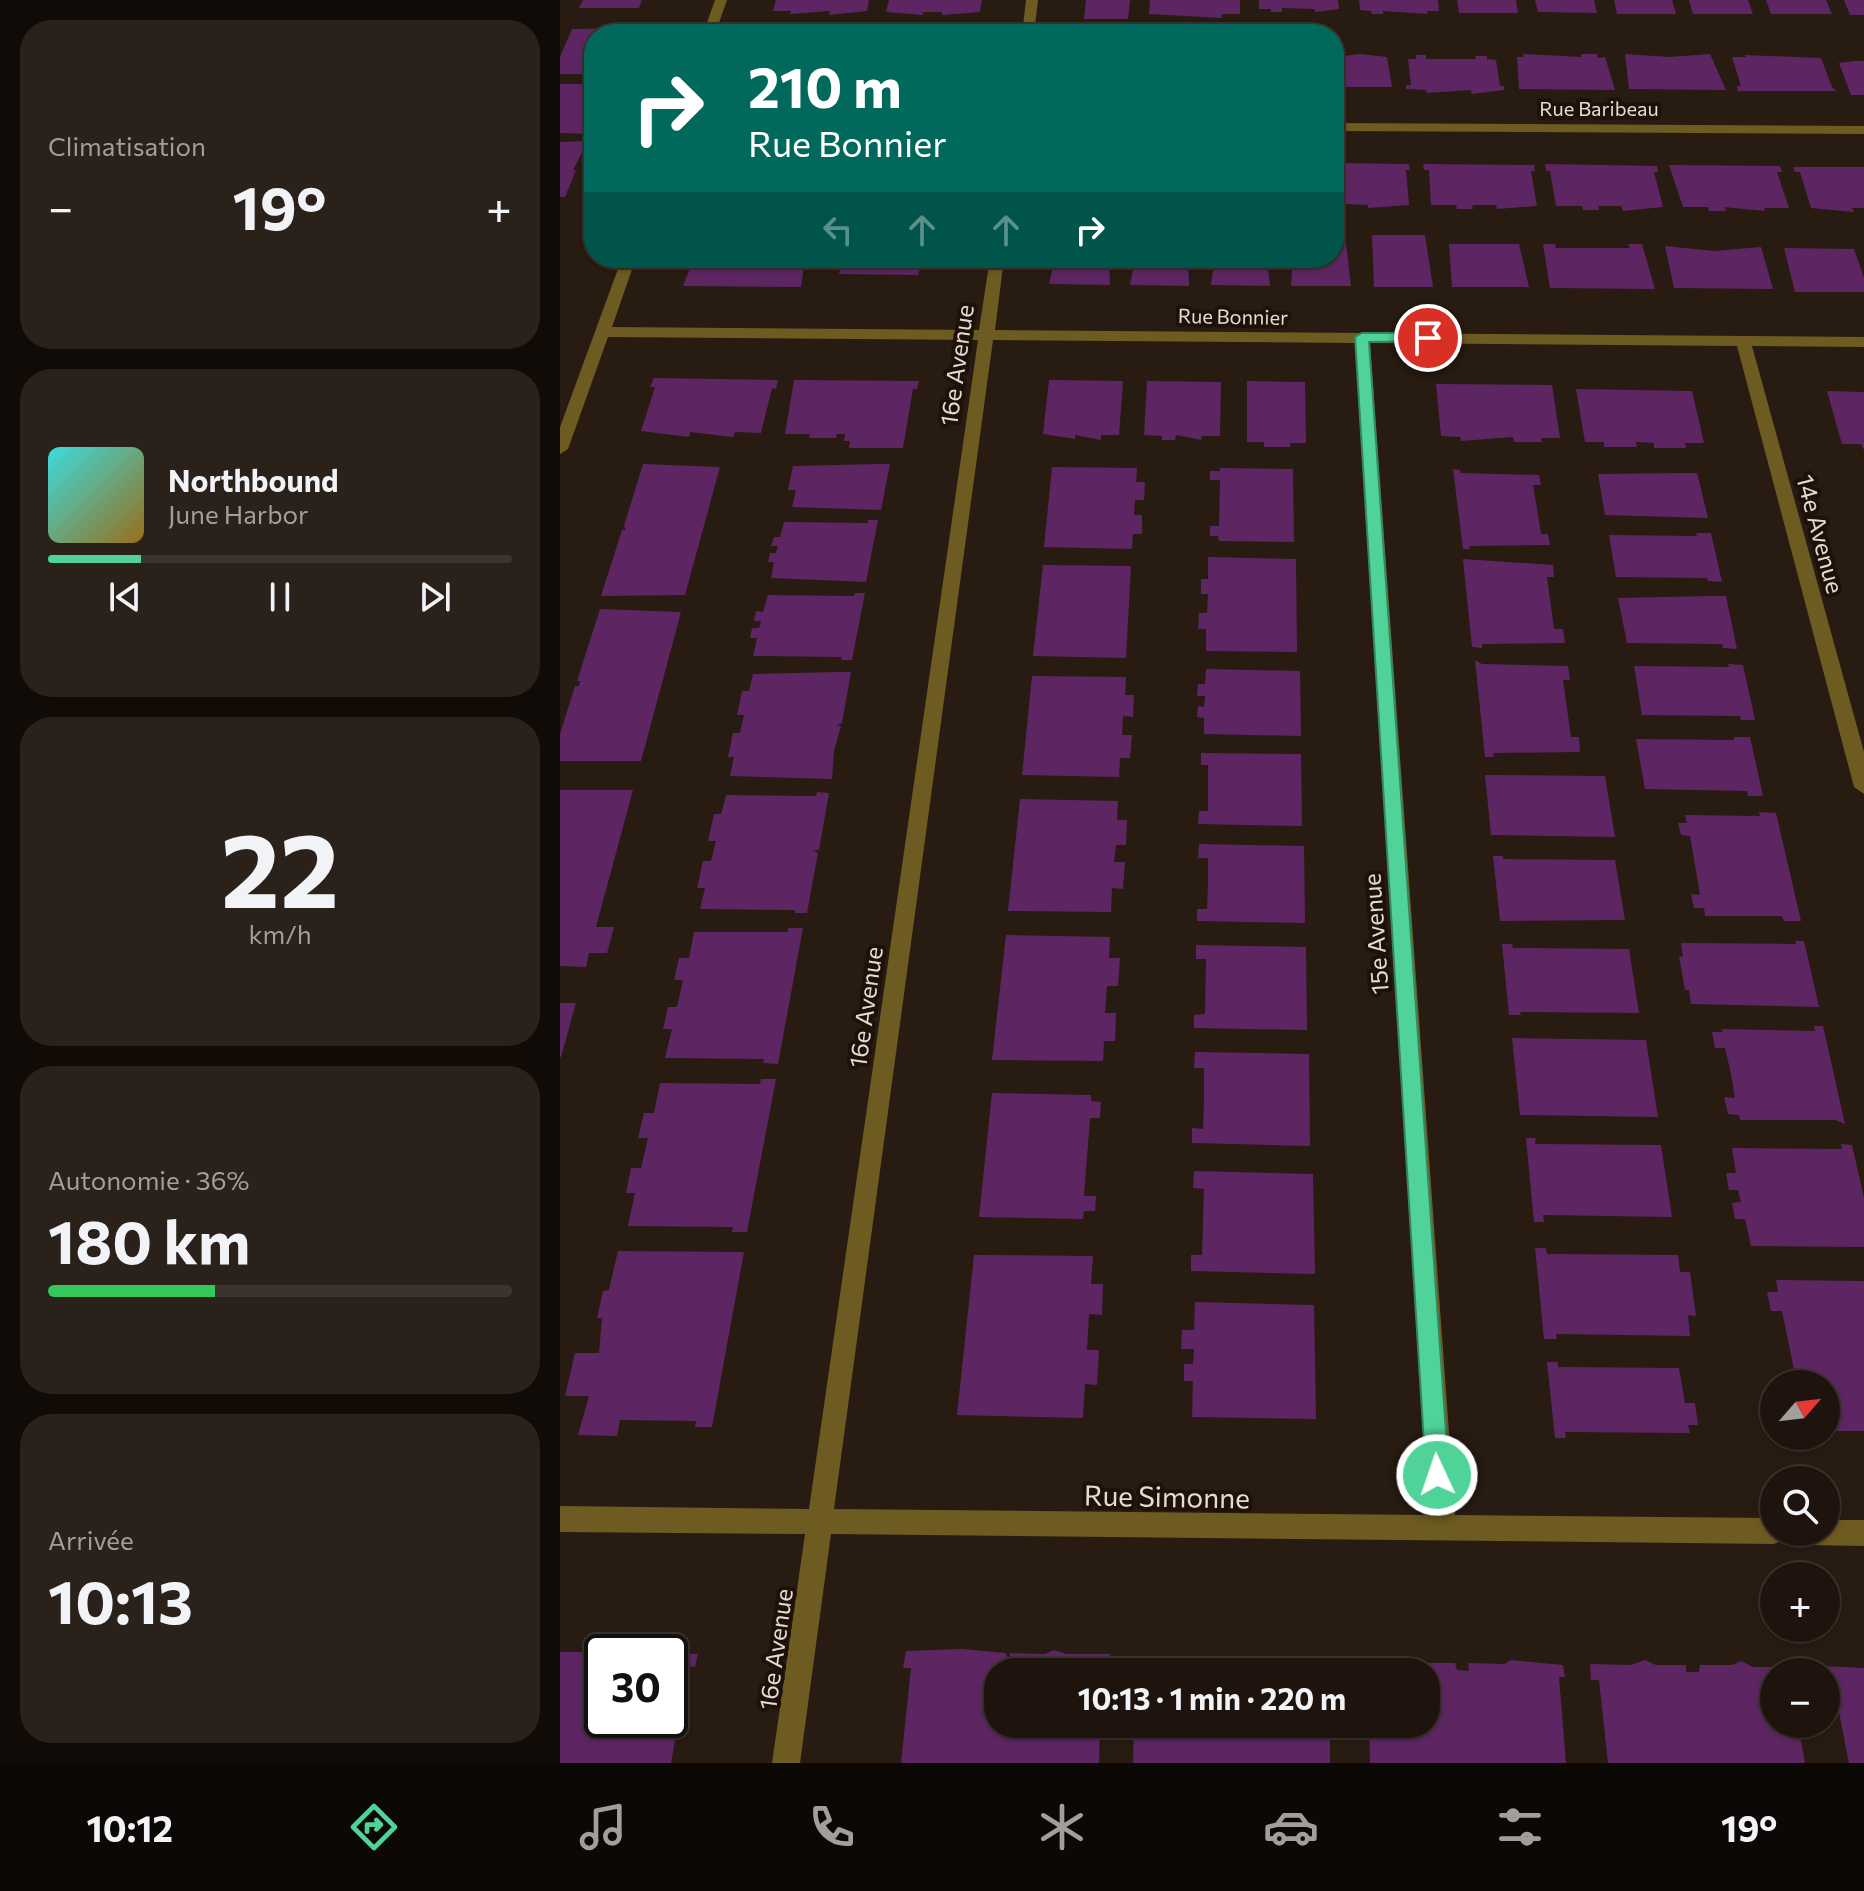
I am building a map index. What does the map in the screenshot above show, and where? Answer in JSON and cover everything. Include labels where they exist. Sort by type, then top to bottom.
[{"type":"street","points":[[713,24],[721,0]]},
{"type":"street","points":[[1029,24],[1032,0]]},
{"type":"street","name":"Rue Baribeau","points":[[1344,127],[1864,130]]},
{"type":"street","points":[[560,449],[625,268]]},
{"type":"street","name":"16e Avenue","points":[[786,1763],[996,268]]},
{"type":"street","name":"Rue Bonnier","points":[[602,332],[1864,342]]},
{"type":"street","name":"15e Avenue","points":[[1362,337],[1443,1527]]},
{"type":"street","name":"14e Avenue","points":[[1743,341],[1864,787]]},
{"type":"street","name":"Rue Simonne","points":[[560,1519],[1760,1531]]},
{"type":"street","points":[[1840,1533],[1864,1533]]},
{"type":"building","points":[[583,0],[642,0],[639,8],[579,8]]},
{"type":"building","points":[[776,0],[869,0],[867,11],[829,15],[830,11],[790,14],[791,11],[773,11]]},
{"type":"building","points":[[889,0],[982,0],[980,12],[942,15],[942,12],[923,12],[923,15],[886,12]]},
{"type":"building","points":[[1086,0],[1130,0],[1128,19],[1084,19]]},
{"type":"building","points":[[1150,0],[1240,0],[1240,14],[1222,14],[1222,18],[1149,14]]},
{"type":"building","points":[[1259,0],[1338,0],[1339,9],[1315,12],[1315,9],[1282,8],[1282,12],[1271,12],[1271,9],[1259,9]]},
{"type":"building","points":[[1359,0],[1438,0],[1439,11],[1427,11],[1428,14],[1383,11],[1383,14],[1372,14],[1371,11],[1360,10]]},
{"type":"building","points":[[1457,0],[1516,0],[1518,13],[1459,13]]},
{"type":"building","points":[[1535,0],[1594,0],[1597,13],[1538,12]]},
{"type":"building","points":[[1614,0],[1672,0],[1676,14],[1617,14]]},
{"type":"building","points":[[1689,0],[1748,0],[1753,14],[1693,14]]},
{"type":"building","points":[[1766,0],[1826,0],[1832,14],[1771,14]]},
{"type":"building","points":[[1844,0],[1864,0],[1864,15],[1850,15]]},
{"type":"building","points":[[572,29],[584,29],[584,74],[560,74],[560,57]]},
{"type":"building","points":[[1523,54],[1581,57],[1581,54],[1597,54],[1598,58],[1605,57],[1615,90],[1519,89],[1517,57],[1524,57]]},
{"type":"building","points":[[1625,54],[1669,57],[1710,54],[1726,90],[1629,89]]},
{"type":"building","points":[[1416,55],[1426,55],[1426,59],[1476,59],[1475,56],[1487,56],[1487,59],[1496,60],[1500,86],[1504,86],[1504,90],[1472,94],[1471,90],[1427,93],[1426,90],[1406,89],[1406,85],[1411,85],[1408,59],[1416,59]]},
{"type":"building","points":[[1344,56],[1387,57],[1392,87],[1344,87]]},
{"type":"building","points":[[1732,57],[1821,58],[1832,87],[1837,91],[1738,91],[1737,86],[1741,86]]},
{"type":"building","points":[[1864,61],[1864,95],[1851,95],[1839,63]]},
{"type":"building","points":[[560,84],[584,84],[584,134],[560,133]]},
{"type":"building","points":[[584,141],[584,149],[573,170],[576,170],[565,197],[560,197],[560,142]]},
{"type":"building","points":[[1344,163],[1409,164],[1410,170],[1406,170],[1409,205],[1368,208],[1368,205],[1346,204],[1346,208]]},
{"type":"building","points":[[1423,164],[1534,165],[1535,171],[1531,171],[1537,206],[1497,209],[1496,205],[1472,205],[1473,209],[1457,209],[1456,205],[1431,205],[1429,170],[1424,170]]},
{"type":"building","points":[[1545,164],[1657,166],[1658,172],[1654,172],[1663,207],[1623,211],[1621,206],[1598,206],[1599,210],[1583,210],[1582,206],[1556,206],[1550,171],[1546,171]]},
{"type":"building","points":[[1669,165],[1780,166],[1782,172],[1777,172],[1789,208],[1764,208],[1765,211],[1724,207],[1726,211],[1709,211],[1708,207],[1683,207]]},
{"type":"building","points":[[1793,167],[1864,167],[1864,208],[1852,208],[1854,212],[1811,208],[1800,172],[1795,172]]},
{"type":"building","points":[[1345,234],[1351,286],[1291,286],[1292,268],[1344,268]]},
{"type":"building","points":[[1372,235],[1425,235],[1433,287],[1374,287]]},
{"type":"building","points":[[1449,244],[1519,244],[1529,287],[1452,287]]},
{"type":"building","points":[[1543,244],[1555,244],[1556,248],[1630,248],[1628,244],[1642,244],[1655,289],[1550,288]]},
{"type":"building","points":[[1665,246],[1714,251],[1761,247],[1773,289],[1674,288]]},
{"type":"building","points":[[1784,248],[1854,249],[1864,278],[1864,292],[1795,292]]},
{"type":"building","points":[[690,268],[804,268],[801,287],[683,286]]},
{"type":"building","points":[[840,268],[920,268],[918,275],[839,274]]},
{"type":"building","points":[[1053,268],[1109,268],[1110,285],[1049,284]]},
{"type":"building","points":[[1133,268],[1188,268],[1189,286],[1130,285]]},
{"type":"building","points":[[1214,268],[1268,268],[1270,286],[1211,285]]},
{"type":"building","points":[[654,378],[778,380],[776,389],[772,388],[761,433],[735,432],[733,437],[690,432],[689,437],[641,431],[655,387],[650,387]]},
{"type":"building","points":[[794,380],[919,381],[917,389],[913,389],[903,448],[849,448],[850,441],[844,441],[845,434],[837,434],[836,438],[809,438],[810,434],[785,434]]},
{"type":"building","points":[[1049,380],[1123,381],[1119,435],[1101,435],[1101,440],[1043,434]]},
{"type":"building","points":[[1147,381],[1221,382],[1220,436],[1202,436],[1201,440],[1176,435],[1175,440],[1162,440],[1162,436],[1144,435]]},
{"type":"building","points":[[1247,381],[1305,382],[1306,443],[1290,443],[1290,447],[1264,447],[1264,442],[1247,442]]},
{"type":"building","points":[[1436,384],[1552,385],[1560,438],[1541,438],[1542,442],[1514,442],[1513,437],[1461,441],[1460,437],[1441,436]]},
{"type":"building","points":[[1576,389],[1692,391],[1704,443],[1685,443],[1686,448],[1654,448],[1654,443],[1636,442],[1637,447],[1604,447],[1604,442],[1585,442]]},
{"type":"building","points":[[1827,391],[1864,392],[1864,450],[1861,444],[1842,444]]},
{"type":"building","points":[[643,464],[720,467],[685,595],[601,596],[622,530],[626,530],[624,526]]},
{"type":"building","points":[[890,464],[881,510],[792,507],[796,490],[788,490],[793,466]]},
{"type":"building","points":[[1052,467],[1137,468],[1136,482],[1145,482],[1144,500],[1135,500],[1134,515],[1142,515],[1142,534],[1133,534],[1132,549],[1044,547]]},
{"type":"building","points":[[1220,468],[1293,469],[1294,542],[1219,541],[1218,536],[1210,536],[1210,526],[1219,526],[1220,480],[1210,480],[1210,471],[1220,471]]},
{"type":"building","points":[[1453,469],[1461,473],[1539,475],[1541,485],[1533,485],[1541,534],[1548,534],[1550,545],[1469,546],[1470,549],[1463,549]]},
{"type":"building","points":[[1697,473],[1708,518],[1605,515],[1598,474]]},
{"type":"building","points":[[868,520],[878,520],[866,582],[771,578],[774,562],[768,562],[770,553],[776,553],[778,546],[771,546],[774,537],[780,537],[784,522],[868,523]]},
{"type":"building","points":[[1696,533],[1711,533],[1722,582],[1708,581],[1707,578],[1616,577],[1609,535],[1697,536]]},
{"type":"building","points":[[1208,557],[1296,559],[1297,652],[1206,651],[1206,629],[1198,629],[1199,613],[1207,613],[1208,594],[1201,594],[1201,579],[1208,579]]},
{"type":"building","points":[[1463,559],[1553,565],[1554,577],[1547,577],[1554,629],[1563,629],[1565,643],[1482,644],[1482,648],[1472,647]]},
{"type":"building","points":[[1043,565],[1131,566],[1126,658],[1033,656]]},
{"type":"building","points":[[855,593],[865,593],[852,660],[841,660],[842,657],[753,656],[757,638],[750,638],[752,628],[759,628],[761,621],[754,621],[756,611],[763,612],[768,595],[854,596]]},
{"type":"building","points":[[1726,596],[1737,649],[1723,648],[1722,644],[1627,643],[1618,598]]},
{"type":"building","points":[[600,609],[681,612],[641,761],[560,761],[560,734],[575,686],[579,686],[580,681],[577,681]]},
{"type":"building","points":[[1475,660],[1482,664],[1568,666],[1570,680],[1563,680],[1571,737],[1579,737],[1580,752],[1493,753],[1494,757],[1485,757]]},
{"type":"building","points":[[1728,664],[1743,665],[1755,720],[1741,720],[1740,716],[1642,715],[1634,666],[1729,667]]},
{"type":"building","points":[[1206,669],[1300,671],[1301,736],[1204,734],[1204,718],[1197,717],[1198,706],[1204,707],[1205,696],[1197,696],[1198,684],[1205,684]]},
{"type":"building","points":[[851,672],[842,723],[836,726],[841,726],[834,751],[832,779],[730,776],[734,757],[728,757],[733,733],[740,733],[744,715],[737,715],[742,691],[749,691],[753,674]]},
{"type":"building","points":[[1032,676],[1126,677],[1125,695],[1134,695],[1133,717],[1123,716],[1122,735],[1132,735],[1130,758],[1120,758],[1119,777],[1022,775]]},
{"type":"building","points":[[1734,737],[1750,737],[1763,796],[1748,796],[1747,791],[1645,789],[1636,739],[1734,740]]},
{"type":"building","points":[[1201,753],[1301,754],[1302,826],[1198,824],[1199,811],[1208,811],[1208,765],[1201,765]]},
{"type":"building","points":[[1485,775],[1605,776],[1615,837],[1491,835]]},
{"type":"building","points":[[560,790],[633,790],[596,927],[614,927],[607,953],[589,953],[586,967],[560,966]]},
{"type":"building","points":[[817,792],[829,793],[819,850],[813,850],[818,853],[807,913],[795,913],[795,910],[700,909],[705,888],[697,888],[703,861],[711,861],[716,841],[708,841],[714,814],[721,814],[726,795],[816,796]]},
{"type":"building","points":[[1020,799],[1118,801],[1117,820],[1127,820],[1126,845],[1116,845],[1114,862],[1125,862],[1123,889],[1112,888],[1111,912],[1008,911]]},
{"type":"building","points":[[1759,812],[1776,813],[1801,921],[1784,921],[1782,916],[1705,916],[1704,908],[1694,908],[1691,894],[1700,895],[1690,836],[1681,835],[1678,823],[1687,823],[1685,815],[1760,816]]},
{"type":"building","points":[[1199,844],[1304,846],[1305,923],[1197,921],[1197,909],[1207,909],[1208,883],[1208,858],[1198,858]]},
{"type":"building","points":[[1493,856],[1503,856],[1503,859],[1615,860],[1625,920],[1500,921]]},
{"type":"building","points":[[788,928],[803,928],[778,1064],[763,1063],[764,1059],[665,1058],[672,1029],[663,1029],[668,1007],[677,1007],[683,980],[674,980],[679,958],[689,958],[694,932],[788,932]]},
{"type":"building","points":[[1006,935],[1110,937],[1109,958],[1120,958],[1118,986],[1107,986],[1105,1013],[1116,1013],[1115,1041],[1104,1041],[1103,1061],[992,1060]]},
{"type":"building","points":[[1795,941],[1804,941],[1819,1007],[1691,1004],[1689,990],[1685,990],[1679,956],[1683,957],[1681,943],[1796,944]]},
{"type":"building","points":[[1502,944],[1512,944],[1513,948],[1629,949],[1639,1013],[1520,1012],[1521,1015],[1509,1015]]},
{"type":"building","points":[[1196,945],[1306,947],[1307,1030],[1194,1028],[1194,1015],[1205,1014],[1206,959],[1196,959]]},
{"type":"building","points":[[560,1003],[576,1003],[561,1057],[560,1057]]},
{"type":"building","points":[[1814,1026],[1823,1026],[1845,1124],[1835,1120],[1740,1120],[1739,1115],[1728,1114],[1724,1097],[1735,1098],[1731,1074],[1725,1048],[1715,1048],[1712,1032],[1723,1032],[1721,1029],[1815,1031]]},
{"type":"building","points":[[1512,1038],[1646,1040],[1658,1117],[1520,1115]]},
{"type":"building","points":[[1195,1052],[1309,1054],[1310,1146],[1192,1143],[1192,1128],[1203,1129],[1204,1068],[1194,1068]]},
{"type":"building","points":[[761,1079],[776,1079],[747,1232],[732,1232],[733,1227],[628,1226],[635,1193],[626,1193],[631,1168],[641,1168],[648,1138],[638,1138],[644,1113],[654,1113],[660,1083],[760,1084]]},
{"type":"building","points":[[992,1093],[1091,1095],[1091,1101],[1101,1102],[1100,1118],[1090,1118],[1084,1196],[1096,1196],[1095,1211],[1084,1211],[1083,1219],[979,1217]]},
{"type":"building","points":[[1526,1138],[1536,1138],[1535,1144],[1661,1145],[1672,1217],[1543,1215],[1544,1222],[1534,1222]]},
{"type":"building","points":[[1841,1144],[1852,1145],[1864,1198],[1864,1247],[1751,1246],[1745,1219],[1735,1219],[1732,1203],[1741,1202],[1738,1190],[1729,1190],[1726,1173],[1736,1173],[1732,1148],[1842,1149]]},
{"type":"building","points":[[1194,1171],[1313,1174],[1315,1274],[1191,1271],[1191,1255],[1202,1255],[1204,1189],[1193,1188]]},
{"type":"building","points":[[1535,1248],[1546,1248],[1547,1254],[1678,1255],[1680,1272],[1690,1272],[1696,1316],[1688,1315],[1690,1336],[1556,1334],[1557,1339],[1544,1339]]},
{"type":"building","points":[[618,1251],[744,1252],[712,1427],[695,1427],[696,1421],[620,1420],[617,1436],[578,1435],[589,1396],[565,1396],[575,1353],[599,1353],[602,1318],[597,1318],[603,1291],[609,1290]]},
{"type":"building","points":[[974,1255],[1093,1256],[1091,1284],[1103,1284],[1102,1315],[1089,1314],[1087,1350],[1099,1350],[1097,1385],[1085,1384],[1083,1418],[957,1415]]},
{"type":"building","points":[[1776,1280],[1864,1281],[1864,1431],[1840,1431],[1840,1370],[1794,1370],[1782,1311],[1771,1311],[1767,1292],[1778,1292]]},
{"type":"building","points":[[1195,1302],[1314,1305],[1316,1419],[1192,1417],[1193,1381],[1184,1381],[1184,1364],[1193,1364],[1194,1349],[1181,1349],[1182,1330],[1194,1330]]},
{"type":"building","points":[[1547,1362],[1558,1362],[1558,1367],[1679,1368],[1685,1403],[1695,1403],[1698,1425],[1688,1425],[1690,1433],[1565,1432],[1566,1438],[1555,1438]]},
{"type":"building","points":[[962,1649],[1005,1653],[1008,1658],[984,1658],[984,1738],[1100,1738],[1099,1763],[901,1763],[911,1668],[903,1668],[906,1651]]},
{"type":"building","points":[[1054,1650],[1066,1654],[1110,1654],[1110,1658],[1009,1658],[1010,1653],[1045,1654]]},
{"type":"building","points":[[560,1652],[584,1652],[584,1738],[675,1738],[671,1763],[560,1763]]},
{"type":"building","points":[[688,1654],[698,1654],[695,1667],[688,1666]]},
{"type":"building","points":[[1184,1656],[1207,1658],[1147,1658]]},
{"type":"building","points":[[1511,1660],[1563,1665],[1565,1677],[1559,1677],[1566,1763],[1370,1763],[1369,1738],[1440,1738],[1440,1663],[1455,1663],[1457,1670],[1469,1671],[1468,1663],[1504,1664]]},
{"type":"building","points":[[1645,1660],[1656,1665],[1686,1665],[1686,1672],[1699,1672],[1700,1665],[1732,1665],[1741,1661],[1760,1667],[1760,1738],[1801,1738],[1805,1763],[1608,1763],[1599,1680],[1591,1680],[1590,1664],[1631,1665]]},
{"type":"building","points":[[1840,1667],[1864,1668],[1864,1763],[1849,1763],[1840,1717]]},
{"type":"building","points":[[1134,1738],[1330,1738],[1330,1763],[1133,1763]]},
{"type":"route","points":[[1428,338],[1362,337],[1437,1475]]}]
